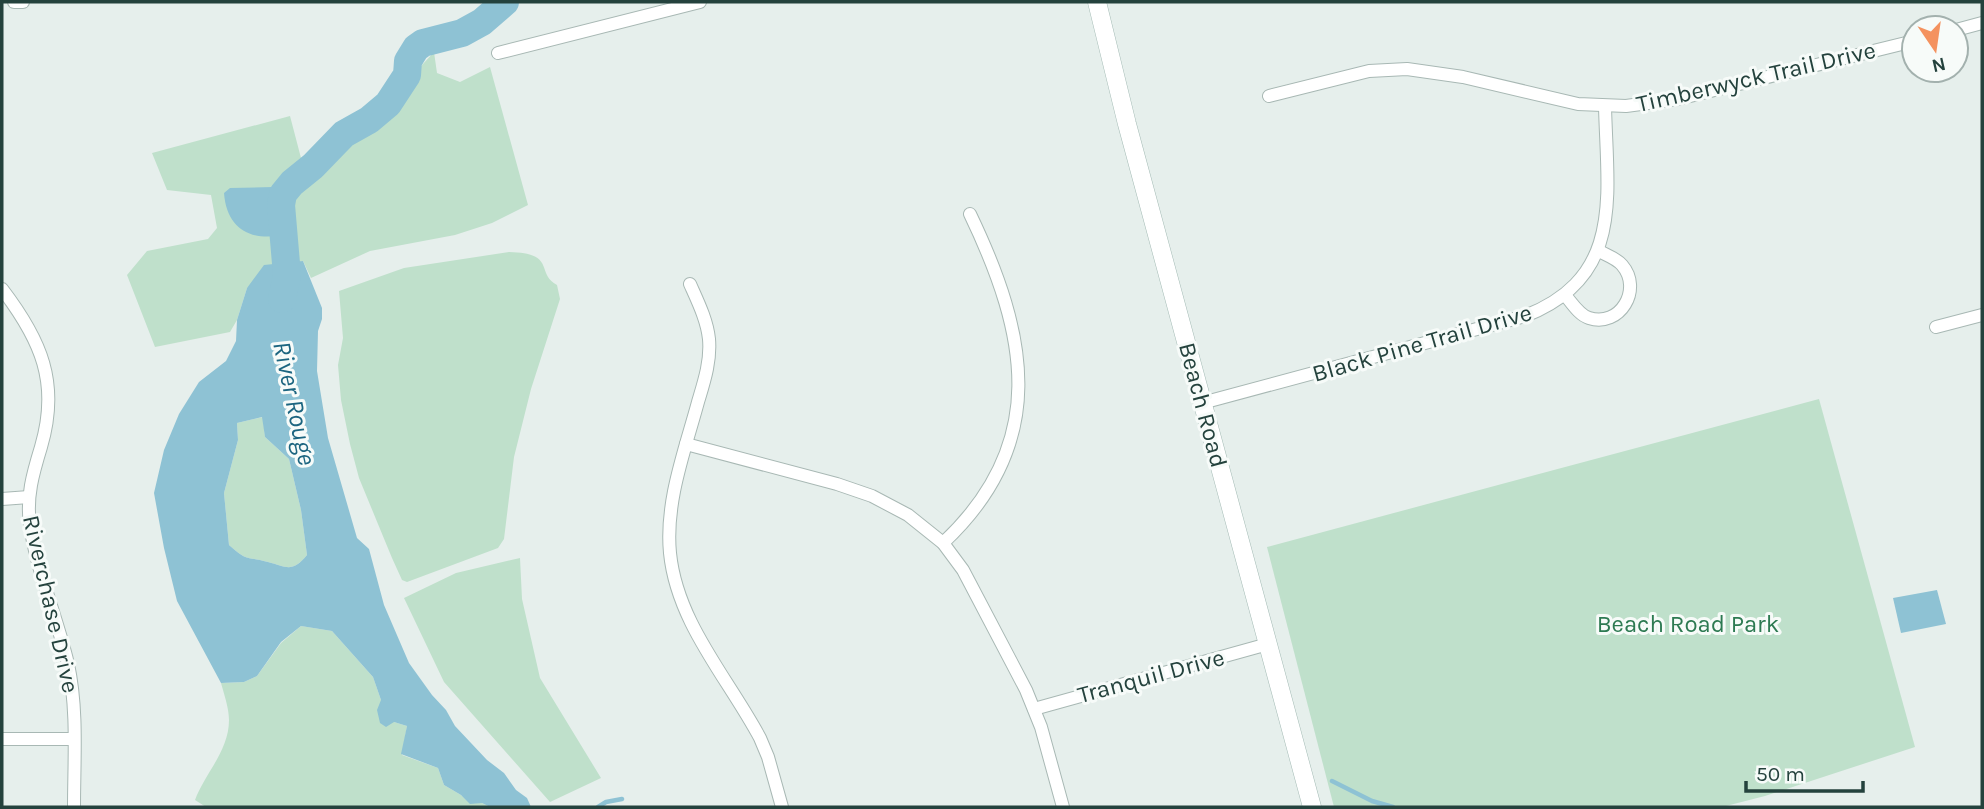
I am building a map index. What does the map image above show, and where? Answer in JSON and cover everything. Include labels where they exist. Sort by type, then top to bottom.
[{"type":"street","points":[[14,2],[23,2]]},
{"type":"street","points":[[498,52],[700,2]]},
{"type":"street","name":"Beach Road","points":[[1097,2],[1127,124],[1312,807]]},
{"type":"street","name":"Timberwyck Trail Drive","points":[[1269,96],[1369,71],[1407,69],[1439,72],[1559,100],[1605,106],[1648,104],[1900,44]]},
{"type":"street","name":"Black Pine Trail Drive","points":[[1202,403],[1525,316],[1544,309],[1565,295],[1582,279],[1599,251],[1606,214],[1605,106]]},
{"type":"street","points":[[943,543],[972,512],[998,475],[1014,431],[1019,403],[1019,366],[1012,328],[992,259],[970,214]]},
{"type":"street","points":[[1565,295],[1578,311],[1590,318],[1615,315],[1627,304],[1630,285],[1627,272],[1618,261],[1599,251]]},
{"type":"street","points":[[690,284],[707,326],[709,351],[674,494],[670,544],[672,565],[691,624],[760,738],[782,807]]},
{"type":"street","name":"Riverchase Drive","points":[[2,289],[32,333],[47,372],[49,411],[33,471],[29,497],[30,526],[72,685],[74,807]]},
{"type":"street","points":[[1936,327],[1982,315]]},
{"type":"street","points":[[686,444],[837,484],[872,496],[908,515],[943,543],[976,593],[1034,709],[1063,807]]},
{"type":"street","points":[[2,499],[29,497]]},
{"type":"street","name":"Tranquil Drive","points":[[1034,709],[1268,644]]},
{"type":"street","points":[[2,739],[73,739]]},
{"type":"green space","points":[[434,52],[437,73],[460,82],[490,67],[528,205],[492,223],[455,235],[370,251],[311,278],[303,261],[247,288],[237,320],[230,332],[155,347],[127,275],[147,251],[208,239],[217,228],[211,195],[167,190],[152,153],[290,116],[301,158],[329,157],[351,136],[378,125],[399,108],[411,77]]},
{"type":"green space","points":[[509,252],[524,253],[539,260],[547,275],[557,285],[560,299],[531,389],[514,457],[504,539],[498,548],[407,582],[402,580],[392,558],[359,478],[350,444],[341,400],[338,365],[343,338],[339,291],[404,268]]},
{"type":"green space","name":"Beach Road Park","points":[[1819,399],[1915,747],[1765,796],[1722,807],[1334,807],[1267,547]]},
{"type":"green space","points":[[263,417],[265,437],[289,459],[301,510],[307,555],[302,561],[289,567],[247,558],[229,545],[224,493],[238,440],[237,423]]},
{"type":"green space","points":[[520,558],[522,599],[540,678],[601,778],[550,802],[444,682],[404,598],[456,573]]},
{"type":"green space","points":[[301,626],[332,631],[373,677],[381,700],[394,722],[407,726],[402,755],[438,768],[444,785],[470,803],[482,803],[490,807],[206,807],[195,800],[221,752],[228,731],[228,711],[221,683],[244,682],[257,676],[281,643]]},
{"type":"water","points":[[279,184],[293,191],[291,233],[266,237],[246,232],[237,226],[226,207],[224,193],[230,188],[273,187]]},
{"type":"water","points":[[303,261],[322,308],[318,331],[317,371],[328,438],[357,538],[369,549],[384,605],[409,663],[446,710],[455,726],[487,760],[504,773],[516,790],[527,798],[531,807],[470,804],[444,785],[438,768],[401,754],[407,726],[394,722],[386,727],[380,723],[377,710],[381,700],[373,677],[332,631],[301,626],[281,642],[257,676],[244,682],[221,683],[177,601],[154,493],[164,450],[179,414],[199,382],[226,361],[236,341],[237,320],[247,288],[264,265]],"holes":[[[262,417],[265,437],[289,459],[301,510],[307,555],[302,561],[289,567],[247,558],[229,545],[224,493],[238,440],[237,423]]]},
{"type":"water","points":[[1937,590],[1946,624],[1901,633],[1893,598]]},
{"type":"waterway","name":"River Rouge","points":[[282,299],[287,275],[281,205],[283,194],[344,134],[369,120],[388,104],[407,75],[408,61],[416,48],[423,43],[462,33],[482,22],[505,2]]},
{"type":"waterway","points":[[1332,781],[1372,801],[1393,807]]},
{"type":"waterway","points":[[598,807],[606,802],[622,799]]}]
